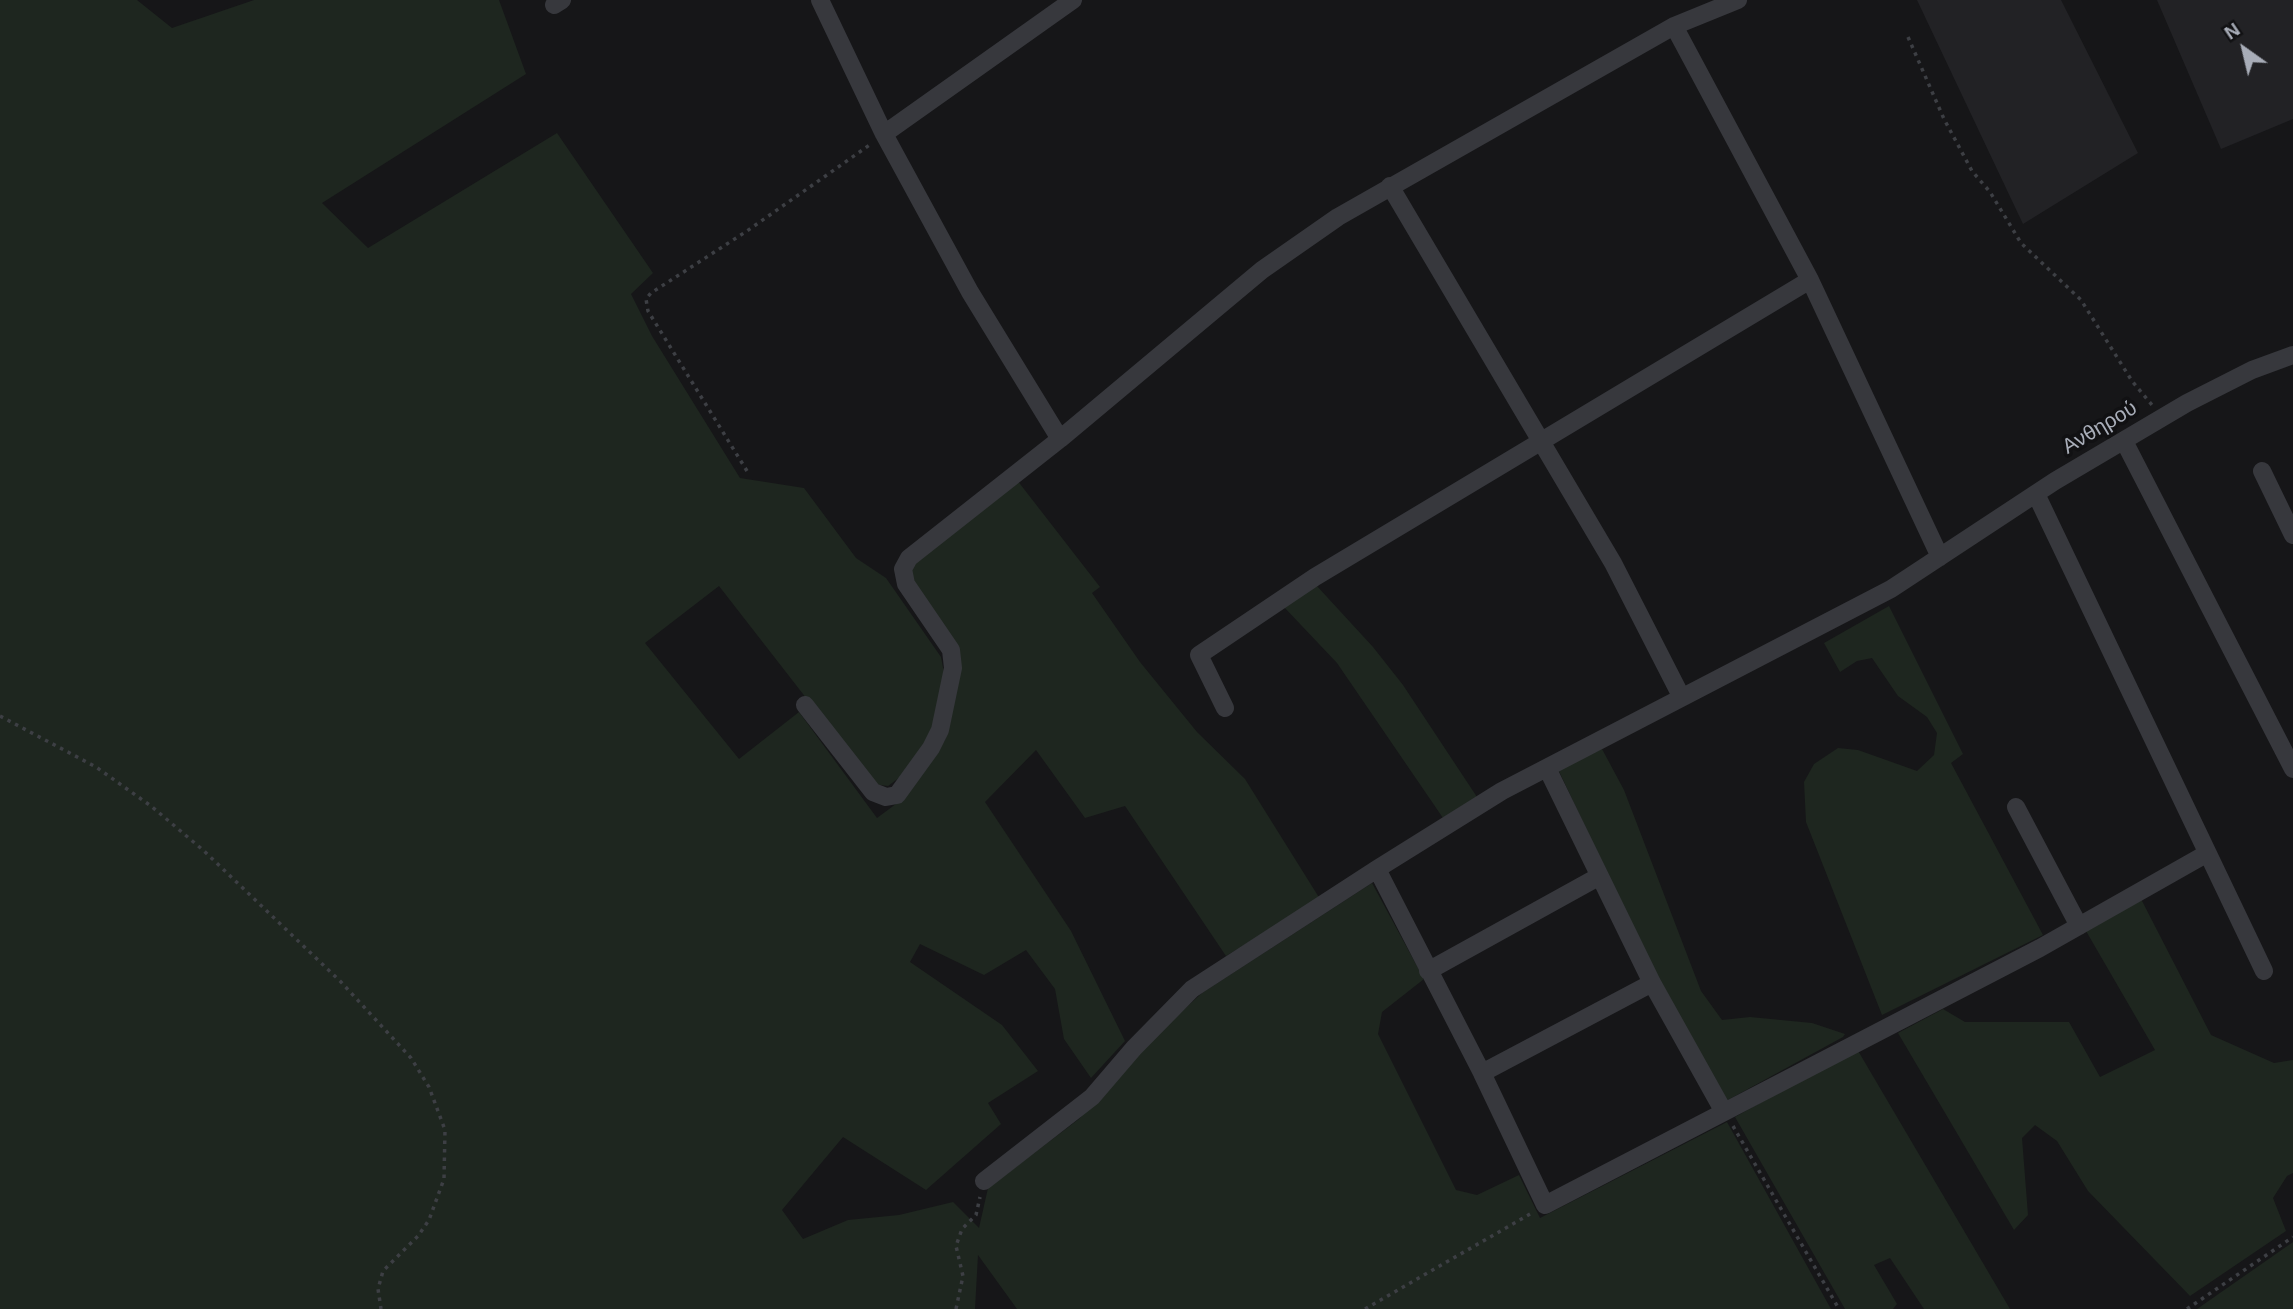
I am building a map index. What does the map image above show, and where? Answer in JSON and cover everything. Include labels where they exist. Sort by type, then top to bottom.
[{"type":"street","points":[[820,0],[884,134],[970,292],[1060,439]]},
{"type":"street","points":[[884,134],[1073,0]]},
{"type":"street","points":[[805,705],[873,792],[886,797],[897,794],[931,748],[940,730],[953,668],[951,650],[905,584],[903,569],[909,558],[1060,439],[1262,270],[1390,186],[1674,26],[1738,0]]},
{"type":"street","points":[[1674,26],[1810,280],[1940,557]]},
{"type":"street","points":[[1390,186],[1613,563],[1681,696]]},
{"type":"street","points":[[1225,708],[1199,655],[1315,577],[1810,280]]},
{"type":"street","name":"Ανθηρού","points":[[984,1181],[1092,1097],[1134,1048],[1192,989],[1377,869],[1502,791],[1681,696],[1881,595],[2036,494],[2162,417],[2252,370],[2293,355]]},
{"type":"street","points":[[2124,441],[2293,769]]},
{"type":"street","points":[[2262,471],[2293,535]]},
{"type":"street","points":[[2036,494],[2264,971]]},
{"type":"street","points":[[1547,768],[1652,984],[1724,1112]]},
{"type":"street","points":[[2016,807],[2079,926]]},
{"type":"street","points":[[1377,869],[1482,1073],[1545,1205],[2079,926],[2206,854]]},
{"type":"street","points":[[1428,971],[1598,877]]},
{"type":"street","points":[[1482,1073],[1652,984]]},
{"type":"path","points":[[1908,37],[1961,150],[2021,243],[2081,300],[2132,381],[2162,417]]},
{"type":"path","points":[[747,471],[648,311],[646,299],[884,134]]},
{"type":"path","points":[[0,716],[96,767],[151,806],[203,850],[341,982],[411,1058],[429,1087],[445,1130],[444,1179],[429,1220],[418,1236],[383,1271],[378,1289],[381,1309]]},
{"type":"path","points":[[1724,1112],[1839,1309]]},
{"type":"path","points":[[956,1309],[963,1276],[956,1246],[962,1229],[976,1215],[984,1181]]},
{"type":"path","points":[[1365,1309],[1545,1205]]},
{"type":"path","points":[[2187,1309],[2293,1237]]},
{"type":"shaded area","points":[[0,0],[137,0],[172,28],[254,0],[499,0],[526,74],[322,203],[368,248],[557,133],[653,273],[631,294],[652,336],[740,478],[804,488],[856,558],[886,578],[941,657],[945,678],[936,727],[900,777],[888,786],[873,784],[719,586],[645,643],[739,759],[799,712],[877,818],[904,798],[945,740],[956,653],[897,575],[1017,480],[1100,587],[1092,593],[1140,662],[1197,732],[1245,779],[1320,899],[1226,956],[1125,806],[1085,818],[1036,750],[985,802],[1071,931],[1125,1041],[1091,1078],[1064,1039],[1055,989],[1026,950],[984,975],[920,944],[910,962],[1002,1025],[1038,1071],[988,1103],[1001,1124],[926,1190],[843,1137],[782,1210],[803,1239],[848,1220],[899,1215],[953,1202],[979,1228],[988,1188],[1079,1119],[1146,1044],[1202,993],[1372,883],[1424,979],[1382,1012],[1378,1034],[1456,1190],[1477,1195],[1519,1175],[1540,1218],[1727,1122],[1831,1309],[1017,1309],[978,1255],[975,1309],[0,1309]]},
{"type":"shaded area","points":[[1917,0],[2061,0],[2138,153],[2023,224]]},
{"type":"shaded area","points":[[2157,0],[2293,0],[2293,119],[2221,149]]},
{"type":"shaded area","points":[[1316,585],[1373,647],[1403,685],[1477,797],[1443,818],[1337,663],[1283,606]]},
{"type":"shaded area","points":[[1889,606],[1963,754],[1951,763],[2043,935],[1882,1015],[1806,822],[1804,782],[1814,764],[1838,748],[1858,750],[1917,771],[1934,755],[1937,733],[1927,717],[1898,696],[1872,658],[1857,661],[1840,672],[1824,643]]},
{"type":"shaded area","points":[[1602,749],[1624,790],[1701,991],[1722,1020],[1750,1017],[1812,1023],[1845,1034],[1843,1037],[1726,1101],[1661,988],[1558,769]]},
{"type":"shaded area","points":[[2141,899],[2211,1035],[2274,1063],[2293,1060],[2293,1173],[2287,1176],[2273,1198],[2286,1231],[2190,1296],[2088,1191],[2057,1141],[2035,1125],[2022,1138],[2028,1215],[2014,1230],[1898,1033],[1943,1009],[1965,1022],[2069,1022],[2100,1077],[2155,1050],[2086,931]]},
{"type":"shaded area","points":[[1857,1049],[2010,1309],[1924,1309],[1890,1258],[1874,1265],[1897,1304],[1893,1309],[1845,1309],[1735,1117]]},
{"type":"shaded area","points":[[2293,1242],[2293,1309],[2197,1309]]}]
